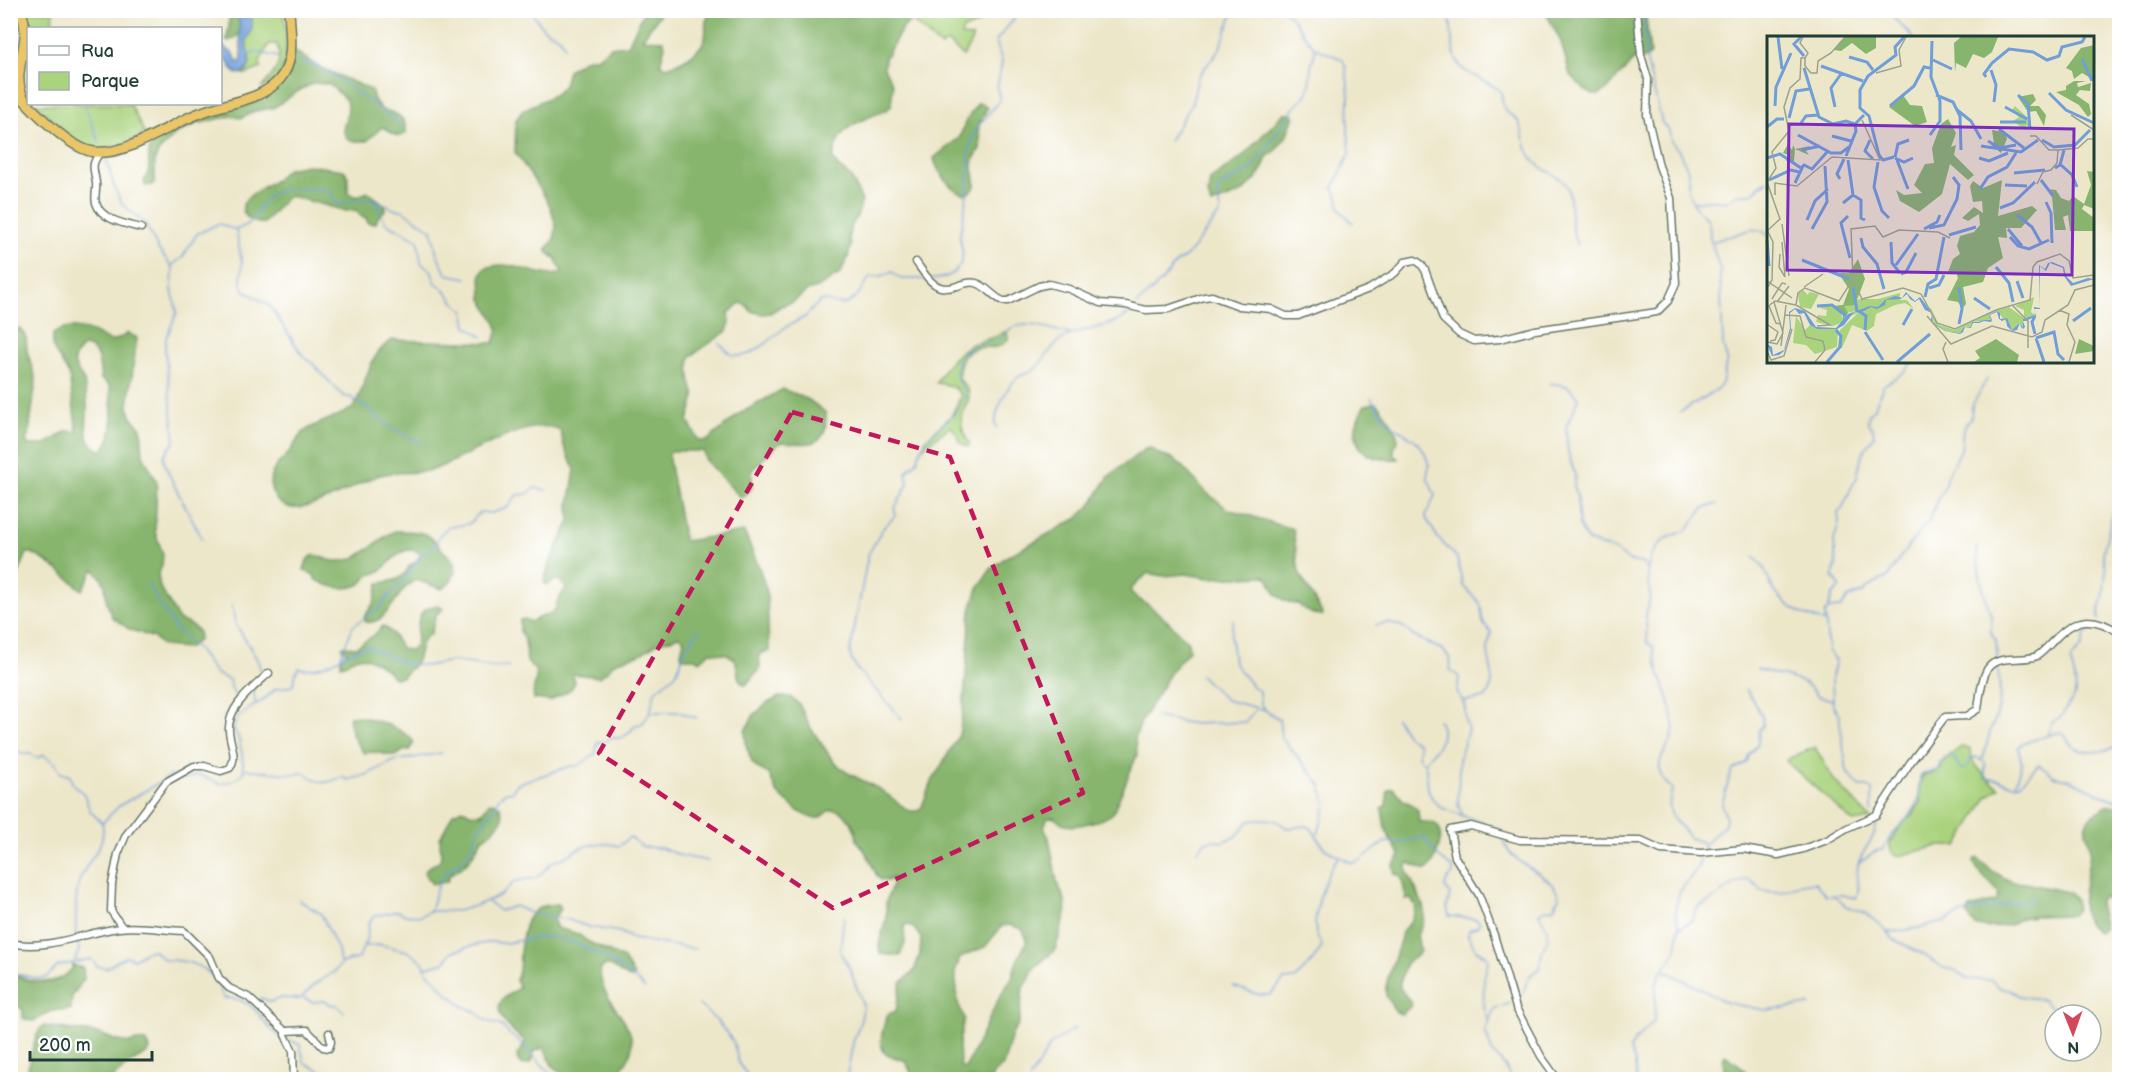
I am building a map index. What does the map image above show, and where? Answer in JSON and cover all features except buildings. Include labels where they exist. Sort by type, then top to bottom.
[{"type":"highway","points":[[20,10],[25,23],[26,38],[18,79],[21,93],[27,101]]},
{"type":"highway","points":[[30,105],[85,150],[100,152],[121,148],[196,114],[252,97],[272,87],[284,74],[288,65],[291,47],[289,10]]},
{"type":"street","points":[[916,262],[932,284],[952,287],[968,282],[975,283],[987,288],[1003,301],[1049,284],[1069,289],[1095,301],[1146,310],[1168,309],[1212,296],[1239,306],[1271,309],[1293,317],[1359,294],[1392,275],[1405,262],[1415,260],[1425,270],[1443,319],[1459,334],[1474,341],[1500,339],[1535,330],[1657,312],[1668,301],[1676,283],[1671,198],[1659,166],[1647,115],[1648,79],[1641,55],[1637,10]]},
{"type":"street","points":[[100,152],[92,167],[96,184],[95,200],[99,210],[117,221],[141,228]]},
{"type":"street","points":[[1558,1080],[1541,1056],[1516,1008],[1494,935],[1479,895],[1455,857],[1450,830],[1471,826],[1520,840],[1641,840],[1661,850],[1701,853],[1743,849],[1778,855],[1803,849],[1827,840],[1876,815],[1910,763],[1946,717],[1967,716],[1978,709],[1983,681],[1989,667],[1999,660],[2026,659],[2039,655],[2064,629],[2084,621],[2101,621],[2120,633]]},
{"type":"street","points":[[122,927],[111,911],[112,884],[118,854],[126,835],[166,782],[195,766],[221,771],[230,768],[235,760],[229,722],[240,700],[269,673]]},
{"type":"street","points":[[10,943],[26,946],[54,944],[79,935],[122,927],[184,931],[210,957],[219,978],[229,988],[248,997],[285,1031],[293,1051],[294,1080]]},
{"type":"street","points":[[285,1031],[307,1030],[323,1047],[329,1048],[331,1042],[328,1033]]},
{"type":"highlighted area","points":[[792,412],[950,457],[1083,793],[833,908],[599,753]]},
{"type":"green space","points":[[920,10],[979,11],[982,18],[979,23],[963,29],[961,36],[972,37],[972,40],[963,56],[947,42],[941,47],[911,20]]},
{"type":"green space","points":[[25,11],[53,11],[52,27],[32,27]]},
{"type":"green space","points":[[228,11],[238,11],[241,32],[235,38],[226,41],[229,26]]},
{"type":"green space","points":[[251,11],[281,11],[285,23],[286,48],[282,69],[276,78],[261,89],[276,70],[279,52],[277,44],[269,44],[260,62],[261,68],[241,74],[247,71],[250,62],[246,40],[251,29]]},
{"type":"green space","points":[[644,11],[662,11],[642,39],[663,40],[665,46],[660,64],[666,67],[683,60],[699,48],[705,38],[707,20],[712,11],[864,11],[881,14],[920,11],[902,29],[885,58],[884,68],[893,85],[891,106],[851,126],[844,132],[835,148],[833,159],[839,168],[851,177],[862,201],[850,229],[851,246],[840,274],[770,313],[751,311],[746,305],[740,303],[729,313],[730,323],[727,331],[690,357],[689,362],[695,396],[688,421],[699,441],[707,441],[739,414],[783,389],[809,400],[826,413],[824,433],[821,438],[812,443],[782,442],[778,444],[752,470],[751,488],[741,498],[706,461],[703,451],[672,451],[669,454],[684,541],[744,532],[759,567],[767,592],[769,651],[759,654],[760,668],[746,685],[740,680],[735,660],[727,654],[710,652],[700,661],[695,658],[682,658],[684,640],[678,636],[657,643],[638,655],[614,663],[599,677],[573,674],[574,683],[571,689],[551,701],[534,699],[536,671],[527,662],[525,641],[520,631],[520,620],[531,622],[555,610],[566,588],[559,580],[548,585],[544,583],[549,564],[570,521],[569,505],[575,470],[563,444],[561,431],[549,427],[517,432],[435,469],[380,475],[304,507],[292,508],[276,499],[270,482],[277,465],[305,431],[354,407],[373,360],[385,345],[393,340],[494,343],[498,329],[482,299],[481,274],[485,268],[506,265],[544,274],[563,273],[555,258],[546,250],[554,240],[556,226],[551,208],[515,152],[516,120],[523,110],[556,94],[564,85],[568,70],[587,58],[597,58],[610,47],[628,45]]},
{"type":"green space","points":[[1545,11],[1647,11],[1650,53],[1642,60],[1636,57],[1607,90],[1593,95],[1570,75],[1561,42]]},
{"type":"green space","points":[[292,49],[317,66],[371,90],[374,100],[382,110],[392,112],[403,119],[406,133],[397,136],[382,127],[367,141],[347,139],[343,129],[348,110],[346,100],[329,84],[314,83],[273,108],[255,111],[241,118],[231,116],[196,124],[177,133],[159,151],[155,160],[155,181],[152,185],[145,186],[149,151],[155,137],[205,114],[272,92]]},
{"type":"green space","points":[[978,103],[987,108],[980,123],[980,148],[973,162],[975,185],[969,193],[963,193],[956,190],[944,178],[934,158],[960,137],[966,120]]},
{"type":"green space","points":[[37,105],[130,105],[145,134],[127,143],[96,151],[73,139]]},
{"type":"green space","points":[[1284,113],[1294,116],[1286,137],[1267,157],[1255,180],[1241,193],[1211,205],[1208,194],[1210,180],[1242,157]]},
{"type":"green space","points":[[307,165],[344,170],[348,176],[348,193],[356,197],[368,192],[385,205],[386,209],[378,217],[376,223],[368,223],[366,218],[355,210],[346,211],[291,196],[286,198],[264,223],[255,222],[247,217],[243,211],[243,205],[251,195],[276,180],[286,170]]},
{"type":"green space","points":[[19,328],[26,336],[27,351],[36,380],[29,433],[26,440],[28,445],[44,445],[67,431],[77,432],[69,375],[53,348],[53,334],[64,329],[76,328],[93,332],[111,341],[128,333],[137,338],[128,407],[132,418],[141,428],[143,455],[157,482],[155,532],[163,554],[162,566],[158,574],[160,587],[179,620],[198,631],[199,640],[188,648],[163,646],[154,638],[129,629],[112,617],[105,586],[94,569],[82,590],[46,561],[32,553],[27,553],[17,578],[11,585],[10,330]],"holes":[[[84,346],[89,347],[98,358],[101,379],[110,386],[112,429],[107,445],[101,451],[90,442],[86,431],[87,402],[84,382],[74,361],[76,354]]]},
{"type":"green space","points":[[1007,332],[1008,339],[1003,344],[972,350],[964,356],[960,364],[959,379],[967,388],[969,396],[962,417],[964,433],[970,444],[968,447],[959,442],[951,426],[922,448],[926,439],[951,416],[961,396],[954,388],[936,383],[944,370],[954,357],[967,347]]},
{"type":"green space","points":[[1376,403],[1395,430],[1398,440],[1394,452],[1398,459],[1373,456],[1359,446],[1356,428],[1359,417],[1365,405]]},
{"type":"green space","points":[[1151,448],[1161,455],[1172,458],[1207,493],[1228,509],[1293,529],[1299,572],[1323,615],[1312,614],[1298,604],[1283,600],[1265,576],[1209,578],[1186,574],[1163,576],[1148,573],[1130,590],[1180,633],[1188,642],[1189,650],[1172,670],[1141,722],[1135,739],[1137,755],[1113,813],[1097,821],[1070,826],[1053,817],[1047,818],[1044,828],[1049,838],[1057,882],[1065,900],[1066,914],[1055,950],[1033,969],[1029,980],[1023,987],[1019,1023],[1012,1034],[1003,1066],[994,1073],[991,1079],[911,1079],[906,1061],[887,1055],[881,1041],[888,1014],[896,1011],[901,983],[914,971],[920,954],[921,938],[913,927],[906,924],[904,927],[905,943],[900,956],[880,954],[879,945],[892,878],[887,881],[881,880],[876,874],[857,840],[851,822],[842,812],[828,811],[820,818],[812,818],[798,811],[777,793],[769,774],[757,768],[752,762],[746,745],[745,731],[753,716],[767,703],[779,697],[790,697],[799,704],[810,727],[834,762],[848,773],[881,790],[909,811],[921,809],[930,785],[959,735],[971,610],[978,588],[991,569],[1006,557],[1076,519],[1091,505],[1109,476],[1145,449]],"holes":[[[1010,925],[1022,929],[1026,943],[1012,978],[999,998],[968,1063],[965,1068],[962,1068],[959,1044],[964,1018],[958,1003],[955,971],[960,958],[985,947],[1002,926]]]},
{"type":"green space","points":[[395,531],[427,535],[449,556],[455,565],[455,570],[446,586],[442,589],[416,580],[403,591],[381,618],[366,622],[364,617],[374,603],[379,583],[394,581],[401,577],[410,565],[418,561],[420,554],[417,551],[400,553],[383,569],[369,575],[354,587],[342,588],[325,584],[304,570],[307,560],[314,555],[333,561],[352,559]]},
{"type":"green space","points":[[438,605],[443,609],[436,615],[431,634],[424,639],[416,662],[402,677],[394,678],[378,664],[363,657],[357,657],[341,665],[341,658],[347,652],[342,648],[343,646],[356,647],[383,626],[392,633],[402,649],[411,650],[416,645],[421,614],[424,610]]},
{"type":"green space","points":[[350,716],[366,718],[395,728],[414,743],[409,750],[395,756],[374,752],[364,753],[351,731]]},
{"type":"green space","points":[[1815,747],[1834,780],[1871,819],[1853,822],[1786,761]]},
{"type":"green space","points":[[1961,747],[1970,749],[1977,766],[1999,788],[1987,797],[1958,846],[1939,846],[1897,856],[1892,853],[1889,843],[1902,823],[1912,816],[1920,803],[1919,786],[1922,776],[1940,770],[1945,759]]},
{"type":"green space","points":[[1393,788],[1404,801],[1418,810],[1419,822],[1436,825],[1441,836],[1435,858],[1429,868],[1426,870],[1409,863],[1407,865],[1407,871],[1422,902],[1424,918],[1417,935],[1420,950],[1418,955],[1406,963],[1400,981],[1400,988],[1412,1005],[1402,1014],[1393,1009],[1387,998],[1386,989],[1402,931],[1411,920],[1416,907],[1411,899],[1405,900],[1401,876],[1395,874],[1393,866],[1400,856],[1389,837],[1384,820],[1382,808],[1386,805],[1388,790]]},
{"type":"green space","points":[[493,802],[500,806],[503,818],[493,831],[482,839],[470,859],[450,874],[447,882],[432,884],[424,873],[428,867],[439,862],[440,838],[453,813],[463,809],[472,814],[482,813],[489,803]]},
{"type":"green space","points":[[2106,806],[2119,806],[2119,928],[2113,906],[2103,896],[2099,900],[2105,927],[2099,933],[2090,926],[2083,906],[2090,849],[2086,828],[2091,817]]},
{"type":"green space","points":[[1977,858],[1992,871],[2012,882],[2068,892],[2075,899],[2077,909],[2072,915],[2033,916],[2021,918],[2010,925],[1986,928],[1975,925],[1967,915],[1970,908],[1997,901],[1999,893],[1977,869],[1974,860]]},
{"type":"green space","points":[[559,904],[561,909],[553,919],[557,928],[578,934],[587,941],[624,959],[634,976],[632,978],[625,976],[605,965],[600,970],[602,984],[630,1033],[632,1046],[628,1059],[616,1074],[600,1078],[573,1077],[558,1071],[543,1048],[535,1051],[530,1063],[522,1065],[517,1055],[524,1046],[524,1040],[509,1027],[501,1015],[500,1003],[519,987],[516,980],[525,925],[533,912],[548,905]]},
{"type":"green space","points":[[72,965],[83,968],[84,979],[72,996],[71,1009],[53,1011],[34,1021],[23,1018],[23,1010],[11,1001],[11,973],[35,981],[51,981],[65,975],[72,969]]},
{"type":"green space","points":[[43,1026],[101,1034],[129,1043],[147,1042],[150,1049],[148,1053],[130,1063],[112,1079],[26,1079],[34,1043]]},
{"type":"green space","points":[[1725,1055],[1753,1079],[1725,1079],[1723,1060]]},
{"type":"water","points":[[238,11],[251,11],[251,30],[246,40],[249,56],[247,70],[237,74],[222,54],[222,45],[234,54],[237,62],[242,61]]},
{"type":"waterway","points":[[530,10],[544,29],[560,38],[565,47]]},
{"type":"waterway","points":[[932,279],[950,275],[959,267],[963,255],[960,236],[965,209],[970,147],[976,130],[1000,100],[997,88],[1002,62],[996,41],[1014,19],[1017,10]]},
{"type":"waterway","points":[[1169,141],[1192,103],[1198,77],[1220,48],[1234,10]]},
{"type":"waterway","points":[[1284,10],[1315,48],[1342,59],[1346,67],[1350,153],[1333,188],[1338,197],[1340,210],[1353,223]]},
{"type":"waterway","points":[[1450,10],[1452,44],[1457,61],[1467,72],[1500,91],[1507,112],[1519,122],[1525,145],[1532,159],[1566,184],[1577,245]]},
{"type":"waterway","points":[[1642,10],[1646,58],[1662,123],[1669,131],[1671,141],[1679,151],[1688,170],[1688,190],[1695,207],[1709,221],[1710,237],[1720,270],[1723,345],[1727,359],[1722,384],[1679,413]]},
{"type":"waterway","points":[[1886,10],[1912,36]]},
{"type":"waterway","points":[[1137,304],[1161,282],[1176,263],[1187,256],[1220,213],[1218,194],[1220,186],[1251,170],[1294,108],[1307,94],[1316,49]]},
{"type":"waterway","points":[[247,55],[257,52],[278,57]]},
{"type":"waterway","points":[[298,61],[317,66],[337,78],[403,126]]},
{"type":"waterway","points":[[84,105],[99,142]]},
{"type":"waterway","points":[[106,159],[122,204],[146,225],[158,249],[173,268],[172,290],[177,312],[166,339],[165,349],[175,441],[164,456],[173,483],[202,539]]},
{"type":"waterway","points":[[1694,202],[1708,200],[1726,202],[1738,194],[1753,194],[1758,187],[1767,182]]},
{"type":"waterway","points":[[171,266],[182,258],[197,234],[218,224],[234,229],[242,228],[251,220],[265,200],[274,193],[295,189],[324,189],[338,204],[370,199],[393,209],[402,210],[432,230],[436,251],[446,274],[467,278]]},
{"type":"waterway","points":[[375,201],[385,222],[418,240],[421,263],[431,270],[435,282],[464,310],[467,326],[483,337]]},
{"type":"waterway","points":[[236,230],[242,263],[241,283],[245,291],[270,306],[303,356],[343,396],[352,398],[390,427],[420,442]]},
{"type":"waterway","points":[[1713,242],[1748,230],[1758,230],[1767,234]]},
{"type":"waterway","points":[[719,343],[732,355],[749,354],[784,328],[805,317],[820,301],[838,304],[849,302],[870,277],[892,272],[901,279],[924,279]]},
{"type":"waterway","points":[[996,428],[996,416],[1001,401],[1017,378],[1037,367],[1064,338],[1113,323],[1128,315],[1133,309]]},
{"type":"waterway","points":[[902,719],[857,669],[851,659],[850,652],[868,555],[883,528],[895,516],[895,508],[908,484],[906,472],[917,461],[927,439],[955,413],[965,397],[965,391],[960,384],[956,370],[959,358],[971,348],[1002,339],[1010,329],[1018,326],[1037,326],[1071,334]]},
{"type":"waterway","points":[[1872,813],[1872,790],[1868,787],[1860,787],[1847,772],[1839,716],[1833,705],[1832,676],[1836,660],[1828,651],[1825,613],[1832,596],[1840,587],[1833,576],[1836,564],[1834,540],[1839,523],[1838,513],[1857,478],[1862,454],[1874,436],[1873,429],[1868,422],[1869,414],[1875,407],[1883,386],[1904,372],[1912,363]]},
{"type":"waterway","points":[[1829,609],[1841,608],[1849,597],[1863,593],[1867,588],[1888,577],[1899,559],[1929,522],[1937,500],[1944,489],[1946,478],[1961,450],[1963,428],[1971,417],[1972,406],[1987,379]]},
{"type":"waterway","points":[[1549,383],[1567,386],[1579,398],[1566,427],[1568,452],[1575,475],[1574,486],[1579,526],[1588,541],[1616,551],[1629,561],[1642,563],[1647,570]]},
{"type":"waterway","points":[[1371,398],[1386,421],[1416,441],[1425,453],[1429,466],[1427,477],[1435,495],[1426,518],[1438,538],[1457,558],[1463,586],[1480,603],[1483,623],[1491,632],[1488,648],[1492,685],[1485,698],[1464,701]]},
{"type":"waterway","points":[[340,658],[353,626],[380,607],[403,582],[420,555],[437,544],[438,537],[448,527],[469,524],[480,512],[491,513],[507,508],[517,495],[527,494],[535,488],[546,490]]},
{"type":"waterway","points":[[1704,850],[1702,842],[1690,838],[1672,817],[1669,805],[1672,789],[1660,772],[1661,759],[1671,740],[1674,727],[1671,706],[1657,666],[1653,646],[1647,643],[1646,615],[1650,596],[1647,571],[1651,556],[1665,539],[1687,530],[1704,508],[1717,504]]},
{"type":"waterway","points":[[2099,620],[2106,569],[2103,553],[2113,511]]},
{"type":"waterway","points":[[1977,547],[1980,578],[1991,616],[1991,633],[1996,641],[1997,658]]},
{"type":"waterway","points":[[1754,557],[1763,567],[1781,599],[1798,611],[1824,622]]},
{"type":"waterway","points":[[148,584],[176,629],[198,650],[215,673],[229,680],[234,695],[239,701]]},
{"type":"waterway","points":[[232,604],[235,623],[257,659],[263,676]]},
{"type":"waterway","points":[[1233,620],[1231,638],[1234,663],[1252,686],[1259,691],[1260,703],[1264,709]]},
{"type":"waterway","points":[[1376,625],[1387,623],[1402,626],[1413,636],[1443,650],[1449,657],[1450,670],[1459,677],[1457,693],[1464,703],[1468,729],[1459,760],[1458,804],[1462,814]]},
{"type":"waterway","points":[[2049,734],[2051,723],[2063,715],[2075,695],[2075,680],[2070,660],[2082,647],[2085,635],[2096,626]]},
{"type":"waterway","points":[[430,910],[442,877],[462,862],[471,850],[478,829],[497,805],[498,798],[506,792],[512,792],[516,785],[522,782],[571,766],[578,766],[595,754],[598,742],[605,742],[612,737],[622,737],[628,734],[635,725],[642,724],[650,712],[655,691],[676,674],[686,648],[700,628]]},
{"type":"waterway","points":[[180,777],[185,779],[199,775],[220,784],[233,781],[243,774],[240,745],[234,729],[235,722],[275,689],[292,686],[299,668],[317,668],[367,646],[403,663],[426,666],[452,661],[492,667],[509,666]]},
{"type":"waterway","points":[[1982,759],[1999,708],[2000,688],[1997,663]]},
{"type":"waterway","points":[[1757,669],[1805,683],[1818,696],[1832,700]]},
{"type":"waterway","points":[[1200,675],[1226,700],[1265,710],[1279,719],[1281,737],[1321,785],[1326,805],[1318,834]]},
{"type":"waterway","points":[[1704,845],[1725,824],[1726,817],[1722,805],[1729,779],[1733,770],[1747,762],[1758,743],[1759,731],[1763,725],[1762,716],[1746,689]]},
{"type":"waterway","points":[[254,690],[255,703]]},
{"type":"waterway","points":[[1156,717],[1194,724],[1245,722],[1256,709]]},
{"type":"waterway","points":[[651,712],[679,712],[697,718]]},
{"type":"waterway","points":[[1396,718],[1408,737],[1419,744],[1418,757],[1425,764],[1429,793],[1436,803],[1442,808],[1496,828],[1500,832]]},
{"type":"waterway","points":[[1425,762],[1442,737],[1438,720]]},
{"type":"waterway","points":[[2016,784],[2022,763],[2018,748],[2023,743],[2060,732],[2073,746],[2084,751],[2103,751],[2120,745]]},
{"type":"waterway","points":[[10,745],[22,754],[31,754],[36,758],[44,755],[56,764],[61,773],[70,776],[73,785],[84,794],[90,811],[102,823],[102,839],[82,874],[77,888],[76,935]]},
{"type":"waterway","points":[[245,769],[288,774],[305,773],[323,783],[343,777],[348,780],[366,775],[394,761],[442,753]]},
{"type":"waterway","points":[[1859,862],[1873,852],[1884,849],[1891,835],[1909,817],[1916,806],[1919,798],[1920,777],[1939,770],[1939,764],[1948,756],[1954,757],[1963,770],[1969,765],[1970,759],[1976,757],[1985,763],[1985,778],[2013,784],[2022,781],[2039,765],[2054,776],[2071,780],[2120,803]]},
{"type":"waterway","points":[[102,823],[119,806],[172,775]]},
{"type":"waterway","points":[[2114,800],[2120,797]]},
{"type":"waterway","points":[[1678,929],[1691,921],[1698,907],[1735,884],[1746,880],[1751,880],[1762,891],[1781,892],[1801,884],[1815,882],[1826,896],[1842,895],[1856,898],[1858,865],[1873,837],[1876,818]]},
{"type":"waterway","points":[[1198,851],[1205,842],[1214,840],[1221,842],[1237,836],[1249,821],[1267,819],[1277,821],[1287,828],[1306,826],[1311,828],[1325,849],[1352,863],[1359,861],[1385,842],[1399,843],[1424,837],[1437,855],[1453,869],[1453,874],[1447,880],[1445,887],[1450,894],[1447,907],[1449,916],[1475,919],[1480,922],[1478,926],[1469,930],[1468,936],[1476,950],[1488,960],[1484,979],[1484,1000],[1489,1022]]},
{"type":"waterway","points":[[1502,836],[1506,847],[1513,855],[1547,880],[1559,897],[1554,908],[1539,913],[1547,929],[1548,939],[1542,952],[1539,969],[1527,980],[1521,997],[1516,1001]]},
{"type":"waterway","points":[[341,963],[359,958],[367,937],[369,922],[375,916],[398,911],[406,915],[420,916],[430,911],[457,911],[475,906],[501,895],[515,881],[536,878],[551,862],[560,860],[586,846],[595,844],[619,846],[630,837],[643,847],[661,848],[682,856],[708,861]]},
{"type":"waterway","points":[[1636,1080],[1635,1062],[1630,1049],[1654,1021],[1656,985],[1661,972],[1672,959],[1677,945],[1679,926],[1675,911],[1679,893],[1698,867],[1702,856]]},
{"type":"waterway","points":[[1232,986],[1260,995],[1270,995],[1284,980],[1295,979],[1313,960],[1322,946],[1315,925],[1318,904],[1329,872],[1339,857]]},
{"type":"waterway","points":[[1834,896],[1846,906],[1865,913],[1884,928],[1893,939],[1943,968],[1955,970],[1967,979],[1991,980],[2000,988],[2020,996],[2043,1000],[2046,1003]]},
{"type":"waterway","points":[[1889,932],[1929,926],[1960,914],[2033,899]]},
{"type":"waterway","points":[[299,900],[321,914],[338,950],[340,963]]},
{"type":"waterway","points":[[488,902],[500,911],[515,906],[528,912],[620,932],[633,939],[695,949]]},
{"type":"waterway","points":[[844,917],[840,952],[849,967],[863,1005],[846,1080]]},
{"type":"waterway","points":[[426,967],[445,962],[451,952],[477,945],[536,938],[559,938],[586,948],[614,963],[645,989]]},
{"type":"waterway","points":[[75,960],[79,950],[77,939]]},
{"type":"waterway","points":[[364,946],[381,945],[407,951],[423,962],[427,972],[447,994],[485,1020],[502,1026],[557,1080]]},
{"type":"waterway","points":[[10,973],[41,979],[47,977],[58,966],[91,959],[97,966],[106,968],[126,956],[134,959],[153,950],[165,960],[184,962],[203,968],[215,979],[224,998],[245,1002],[283,1038]]},
{"type":"waterway","points":[[258,1002],[262,998],[270,1002],[282,998],[300,999],[341,964]]},
{"type":"waterway","points":[[1664,970],[1728,1003],[1765,1010],[1811,1005]]},
{"type":"waterway","points":[[304,998],[312,1002],[325,1001],[337,1005],[344,1012]]},
{"type":"waterway","points":[[1511,1003],[1494,1009],[1485,1031],[1492,1051],[1506,1068],[1511,1080]]},
{"type":"waterway","points":[[699,1005],[717,1021],[733,1041],[739,1064],[751,1080]]},
{"type":"waterway","points":[[1029,1080],[1051,1044],[1075,1028]]},
{"type":"waterway","points":[[290,1040],[300,1045],[304,1062],[322,1072],[328,1080]]}]
